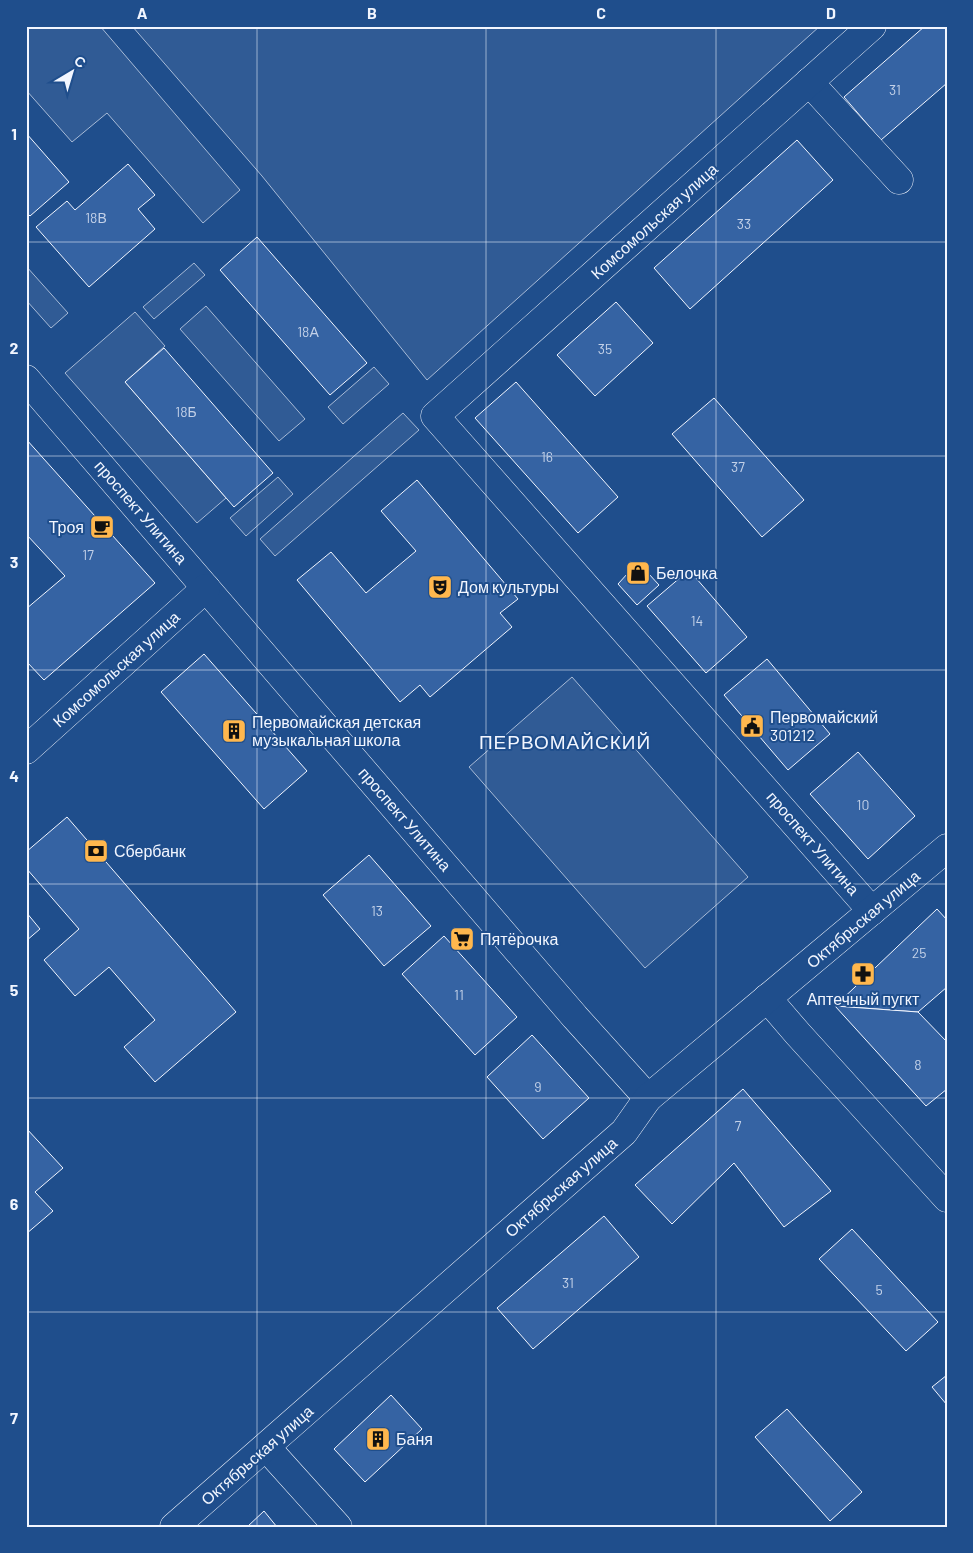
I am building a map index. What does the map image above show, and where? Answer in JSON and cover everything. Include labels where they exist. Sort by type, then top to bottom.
[{"type":"street","name":"Комсомольская улица","points":[[435,416],[872,26]]},
{"type":"street","points":[[809,82],[900,180]]},
{"type":"street","name":"проспект Улитина","points":[[26,379],[575,1017],[648,1098]]},
{"type":"street","name":"проспект Улитина","points":[[435,416],[872,911]]},
{"type":"street","name":"Комсомольская улица","points":[[26,750],[206,588]]},
{"type":"street","name":"Октябрьская улица","points":[[174,1527],[624,1132],[648,1098],[947,848]]},
{"type":"street","points":[[768,998],[798,1034],[947,1198]]},
{"type":"street","points":[[266,1447],[338,1527]]},
{"type":"shaded area","points":[[26,26],[100,26],[240,190],[203,223],[107,113],[72,142],[26,90]]},
{"type":"shaded area","points":[[132,26],[820,26],[427,380],[262,176]]},
{"type":"shaded area","points":[[194,263],[205,275],[154,319],[143,307]]},
{"type":"shaded area","points":[[26,266],[68,313],[51,328],[26,300]]},
{"type":"shaded area","points":[[206,306],[305,419],[279,441],[180,329]]},
{"type":"shaded area","points":[[135,312],[165,346],[125,382],[226,498],[197,523],[65,373]]},
{"type":"shaded area","points":[[374,367],[389,384],[343,424],[328,407]]},
{"type":"shaded area","points":[[403,413],[419,430],[275,556],[260,539]]},
{"type":"shaded area","points":[[278,477],[293,494],[246,536],[230,518]]},
{"type":"shaded area","points":[[572,677],[748,877],[645,968],[469,767]]},
{"type":"building","points":[[925,26],[947,26],[947,83],[881,140],[844,97]]},
{"type":"building","points":[[26,133],[69,182],[30,216],[26,212]]},
{"type":"building","points":[[797,140],[833,180],[690,309],[654,268]]},
{"type":"building","points":[[128,164],[155,195],[138,209],[155,229],[89,287],[36,227],[67,201],[75,210]]},
{"type":"building","points":[[257,237],[367,363],[330,395],[220,270]]},
{"type":"building","points":[[616,302],[653,343],[595,396],[557,355]]},
{"type":"building","points":[[164,348],[273,473],[234,507],[125,382]]},
{"type":"building","points":[[516,382],[618,497],[578,533],[475,418]]},
{"type":"building","points":[[714,398],[804,500],[762,537],[672,434]]},
{"type":"building","points":[[26,439],[155,583],[44,680],[26,661],[26,609],[65,576],[26,534]]},
{"type":"building","name":"Дом культуры","points":[[417,480],[518,599],[500,613],[512,627],[430,697],[420,685],[400,702],[297,580],[331,552],[366,593],[416,551],[381,511]]},
{"type":"building","name":"Белочка","points":[[638,562],[659,585],[637,605],[618,584]]},
{"type":"building","points":[[689,570],[747,637],[706,673],[647,606]]},
{"type":"building","name":"Первомайская детская музыкальная школа","points":[[204,654],[307,771],[264,809],[161,692]]},
{"type":"building","points":[[767,659],[830,734],[788,770],[724,695]]},
{"type":"building","points":[[858,752],[915,816],[868,859],[810,794]]},
{"type":"building","points":[[67,817],[236,1012],[155,1082],[124,1047],[155,1020],[109,967],[75,996],[44,960],[79,929],[26,868],[26,852]]},
{"type":"building","points":[[369,855],[431,926],[384,966],[323,895]]},
{"type":"building","points":[[937,909],[947,920],[947,987],[918,1012],[835,1006]]},
{"type":"building","points":[[26,912],[40,929],[26,941]]},
{"type":"building","points":[[444,936],[517,1017],[475,1055],[402,974]]},
{"type":"building","points":[[835,1006],[918,1012],[947,1042],[947,1089],[926,1106]]},
{"type":"building","points":[[532,1035],[589,1098],[543,1139],[487,1077]]},
{"type":"building","points":[[743,1089],[831,1191],[784,1227],[734,1163],[672,1224],[635,1185]]},
{"type":"building","points":[[26,1128],[63,1168],[35,1192],[53,1211],[26,1234]]},
{"type":"building","points":[[604,1216],[639,1257],[533,1349],[497,1308]]},
{"type":"building","points":[[852,1229],[938,1322],[906,1351],[819,1259]]},
{"type":"building","points":[[947,1375],[947,1405],[932,1387]]},
{"type":"building","name":"Баня","points":[[391,1395],[422,1429],[365,1482],[334,1449]]},
{"type":"building","points":[[787,1409],[862,1492],[830,1521],[755,1437]]},
{"type":"building","points":[[264,1511],[277,1527],[247,1527]]},
{"type":"place","name":"Троя","points":[[102,527]]},
{"type":"place","name":"Белочка","points":[[638,573]]},
{"type":"place","name":"Дом культуры","points":[[440,587]]},
{"type":"place","name":"Первомайский 301212","points":[[752,726]]},
{"type":"place","name":"Первомайская детская музыкальная школа","points":[[234,731]]},
{"type":"place","name":"Сбербанк","points":[[96,851]]},
{"type":"place","name":"Пятёрочка","points":[[462,939]]},
{"type":"place","name":"Аптечный пугкт","points":[[863,974]]},
{"type":"place","name":"Баня","points":[[378,1439]]},
{"type":"district","name":"ПЕРВОМАЙСКИЙ","points":[[565,742]]}]
